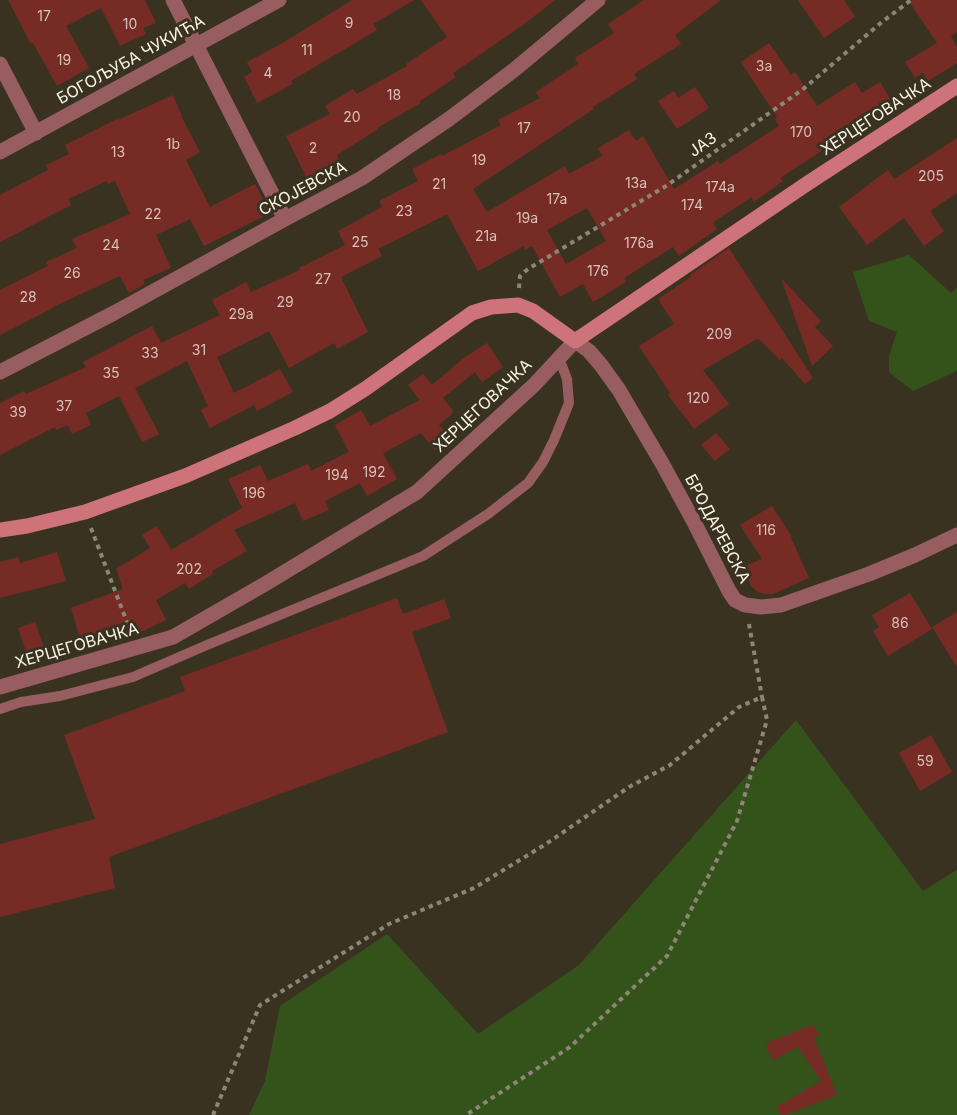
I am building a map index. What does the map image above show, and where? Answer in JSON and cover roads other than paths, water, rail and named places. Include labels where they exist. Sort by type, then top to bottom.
[{"type":"street","points":[[173,0],[285,219]]},
{"type":"street","name":"БОГОЉУБА ЧУКИЋА","points":[[0,152],[279,0]]},
{"type":"street","name":"СКОЈЕВСКА","points":[[0,372],[114,313],[362,178],[405,150],[514,70],[598,0]]},
{"type":"street","points":[[0,64],[36,133]]},
{"type":"street","name":"ХЕРЦЕГОВАЧКА","points":[[0,687],[173,637],[417,492],[534,385],[575,341],[808,183],[957,86]]},
{"type":"street","points":[[0,531],[85,512],[185,476],[295,428],[330,411],[365,389],[472,314],[491,308],[518,305],[533,311],[575,341]]},
{"type":"street","name":"БРОДАРЕВСКА","points":[[575,341],[589,351],[619,390],[735,600],[745,605],[761,607],[781,605],[869,574],[957,535]]},
{"type":"lane","points":[[0,709],[21,702],[60,696],[133,677],[423,556],[488,514],[528,483],[543,462],[569,403],[567,379],[559,358]]}]
